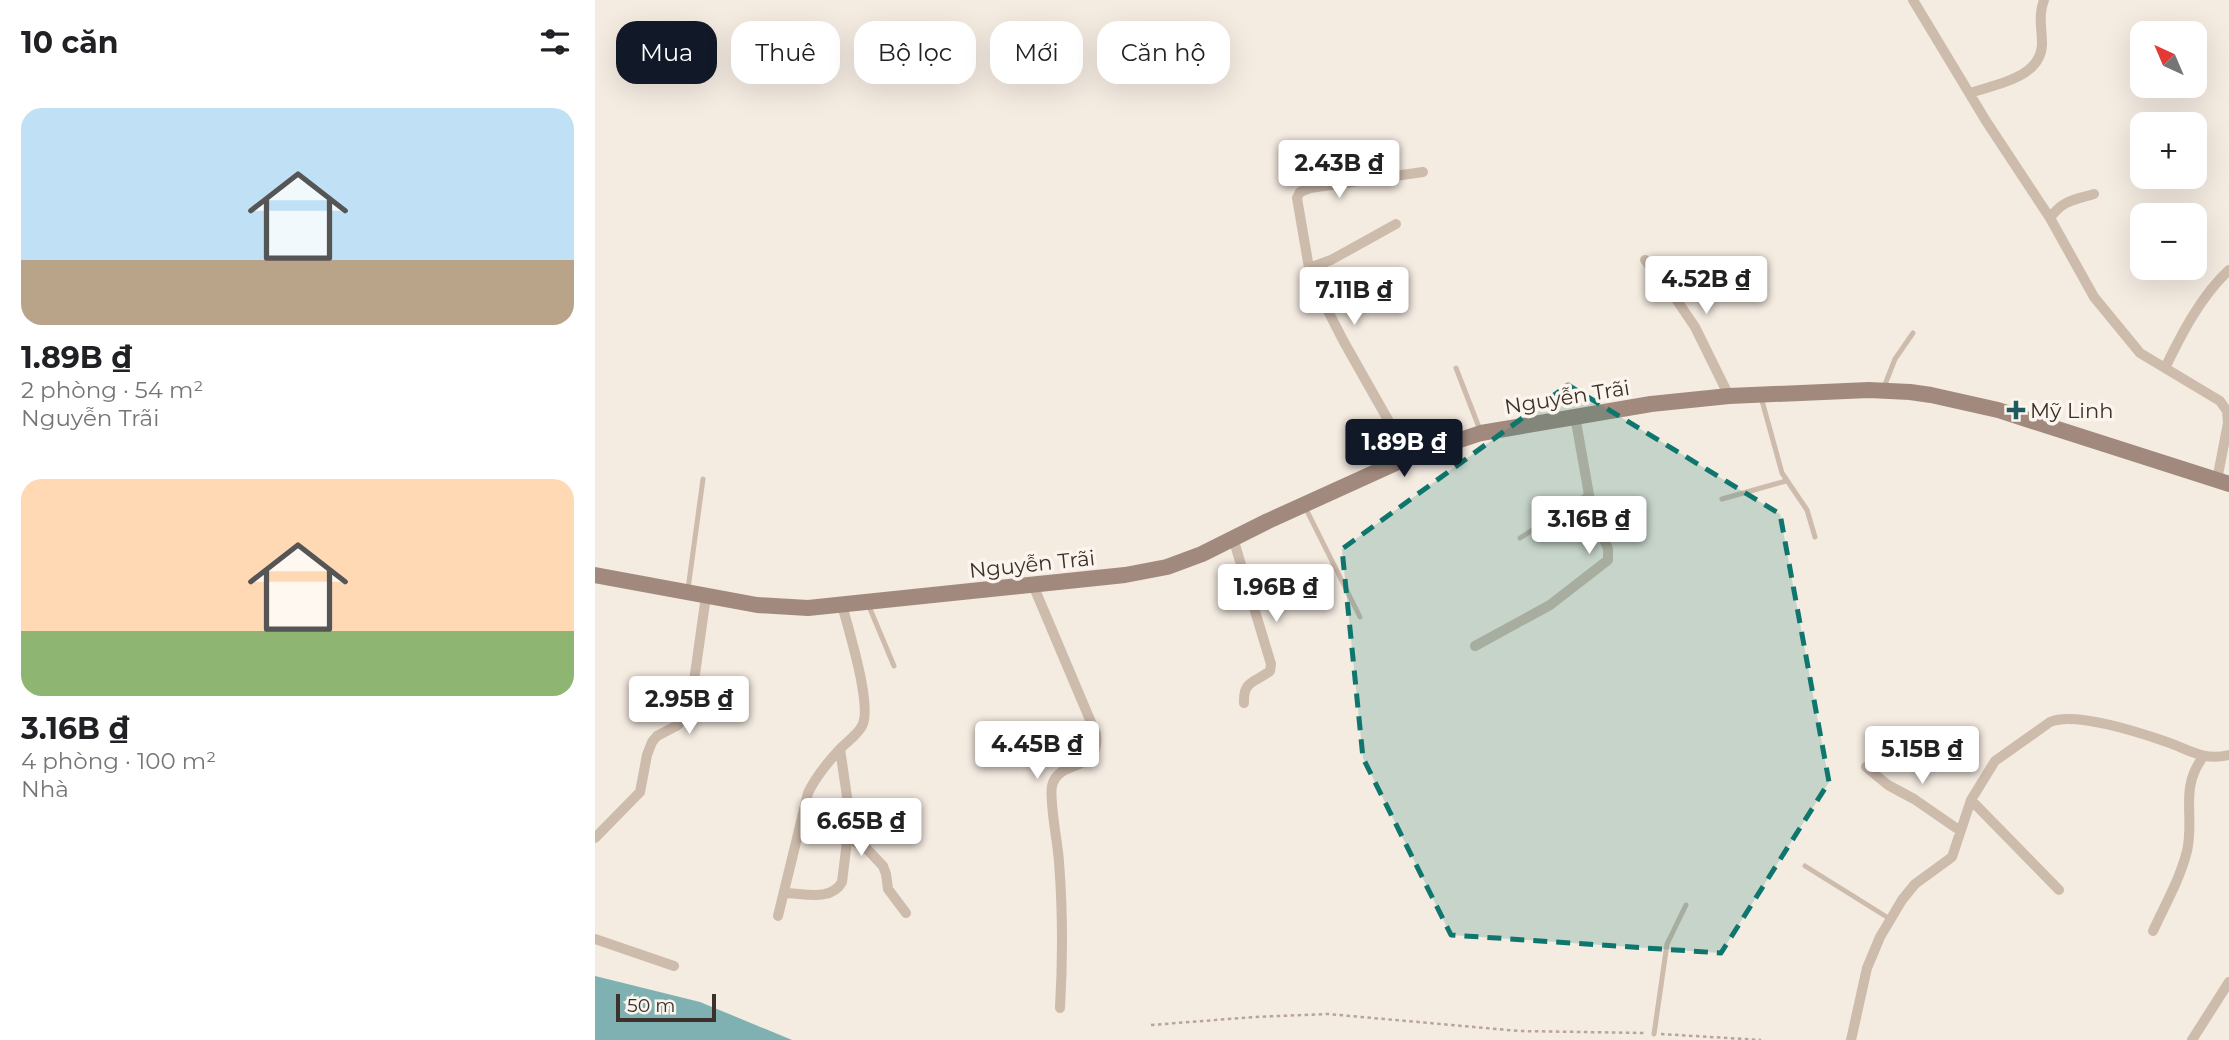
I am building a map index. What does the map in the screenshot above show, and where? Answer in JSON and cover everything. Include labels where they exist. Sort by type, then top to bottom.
[{"type":"main road","name":"Nguyễn Trãi","points":[[595,575],[706,596],[786,608],[808,608],[1152,570],[1202,554],[1409,457],[1481,433],[1651,404],[1760,394],[1883,390],[1931,395],[1998,411],[2223,482]]},
{"type":"street","points":[[1913,0],[2050,218],[2094,297],[2140,353],[2212,395],[2224,405],[2229,415],[2223,482]]},
{"type":"street","points":[[1970,93],[2018,76],[2028,71],[2038,60],[2042,42],[2041,8],[2044,0]]},
{"type":"street","points":[[1409,457],[1313,282],[1297,198],[1300,192],[1311,188],[1423,172]]},
{"type":"street","points":[[2050,218],[2067,201],[2094,194]]},
{"type":"street","points":[[1309,268],[1331,260],[1396,224]]},
{"type":"street","points":[[1645,260],[1695,327],[1729,396]]},
{"type":"street","points":[[2165,368],[2179,338],[2197,310],[2229,270]]},
{"type":"street","points":[[1475,646],[1550,605],[1608,560],[1608,549],[1595,521],[1588,494],[1575,416]]},
{"type":"street","points":[[1233,538],[1271,664],[1270,671],[1247,685],[1244,704]]},
{"type":"street","points":[[1033,585],[1097,742],[1092,756],[1057,775],[1052,786],[1064,930],[1060,1008]]},
{"type":"street","points":[[595,838],[640,792],[652,742],[657,736],[678,725],[686,714],[694,681],[706,596]]},
{"type":"street","points":[[778,916],[808,793],[815,778],[860,730],[865,717],[858,667],[842,605]]},
{"type":"street","points":[[1851,1040],[1867,968],[1880,937],[1908,891],[1952,857],[1971,800],[1988,770],[2001,755],[2058,718],[2088,720],[2153,737],[2203,757],[2229,755]]},
{"type":"street","points":[[784,893],[828,895],[838,889],[842,882],[850,817],[840,749]]},
{"type":"street","points":[[2153,931],[2184,863],[2189,835],[2189,787],[2196,767],[2203,757]]},
{"type":"street","points":[[1867,767],[1888,785],[1915,799],[1959,830]]},
{"type":"street","points":[[1971,800],[2059,890]]},
{"type":"street","points":[[849,839],[865,847],[883,866],[888,889],[906,913]]},
{"type":"street","points":[[595,939],[674,966]]},
{"type":"street","points":[[2192,1040],[2229,982]]},
{"type":"lane","points":[[1883,390],[1895,359],[1913,333]]},
{"type":"lane","points":[[1457,368],[1481,433]]},
{"type":"lane","points":[[1760,394],[1782,473],[1807,510],[1815,537]]},
{"type":"lane","points":[[687,592],[703,479]]},
{"type":"lane","points":[[1722,499],[1786,481]]},
{"type":"lane","points":[[1520,538],[1588,494]]},
{"type":"lane","points":[[1304,505],[1360,617]]},
{"type":"lane","points":[[867,601],[894,666]]},
{"type":"lane","points":[[1805,866],[1890,919]]},
{"type":"lane","points":[[1654,1034],[1667,944],[1686,905]]},
{"type":"path","points":[[1151,1025],[1328,1014],[1519,1031],[1761,1040]]},
{"type":"highlighted area","points":[[1568,385],[1780,514],[1829,782],[1721,953],[1451,935],[1363,758],[1342,549]]},
{"type":"water","points":[[595,976],[700,1002],[792,1040],[595,1040]]},
{"type":"place","name":"Mỹ Linh","points":[[2016,410]]}]
